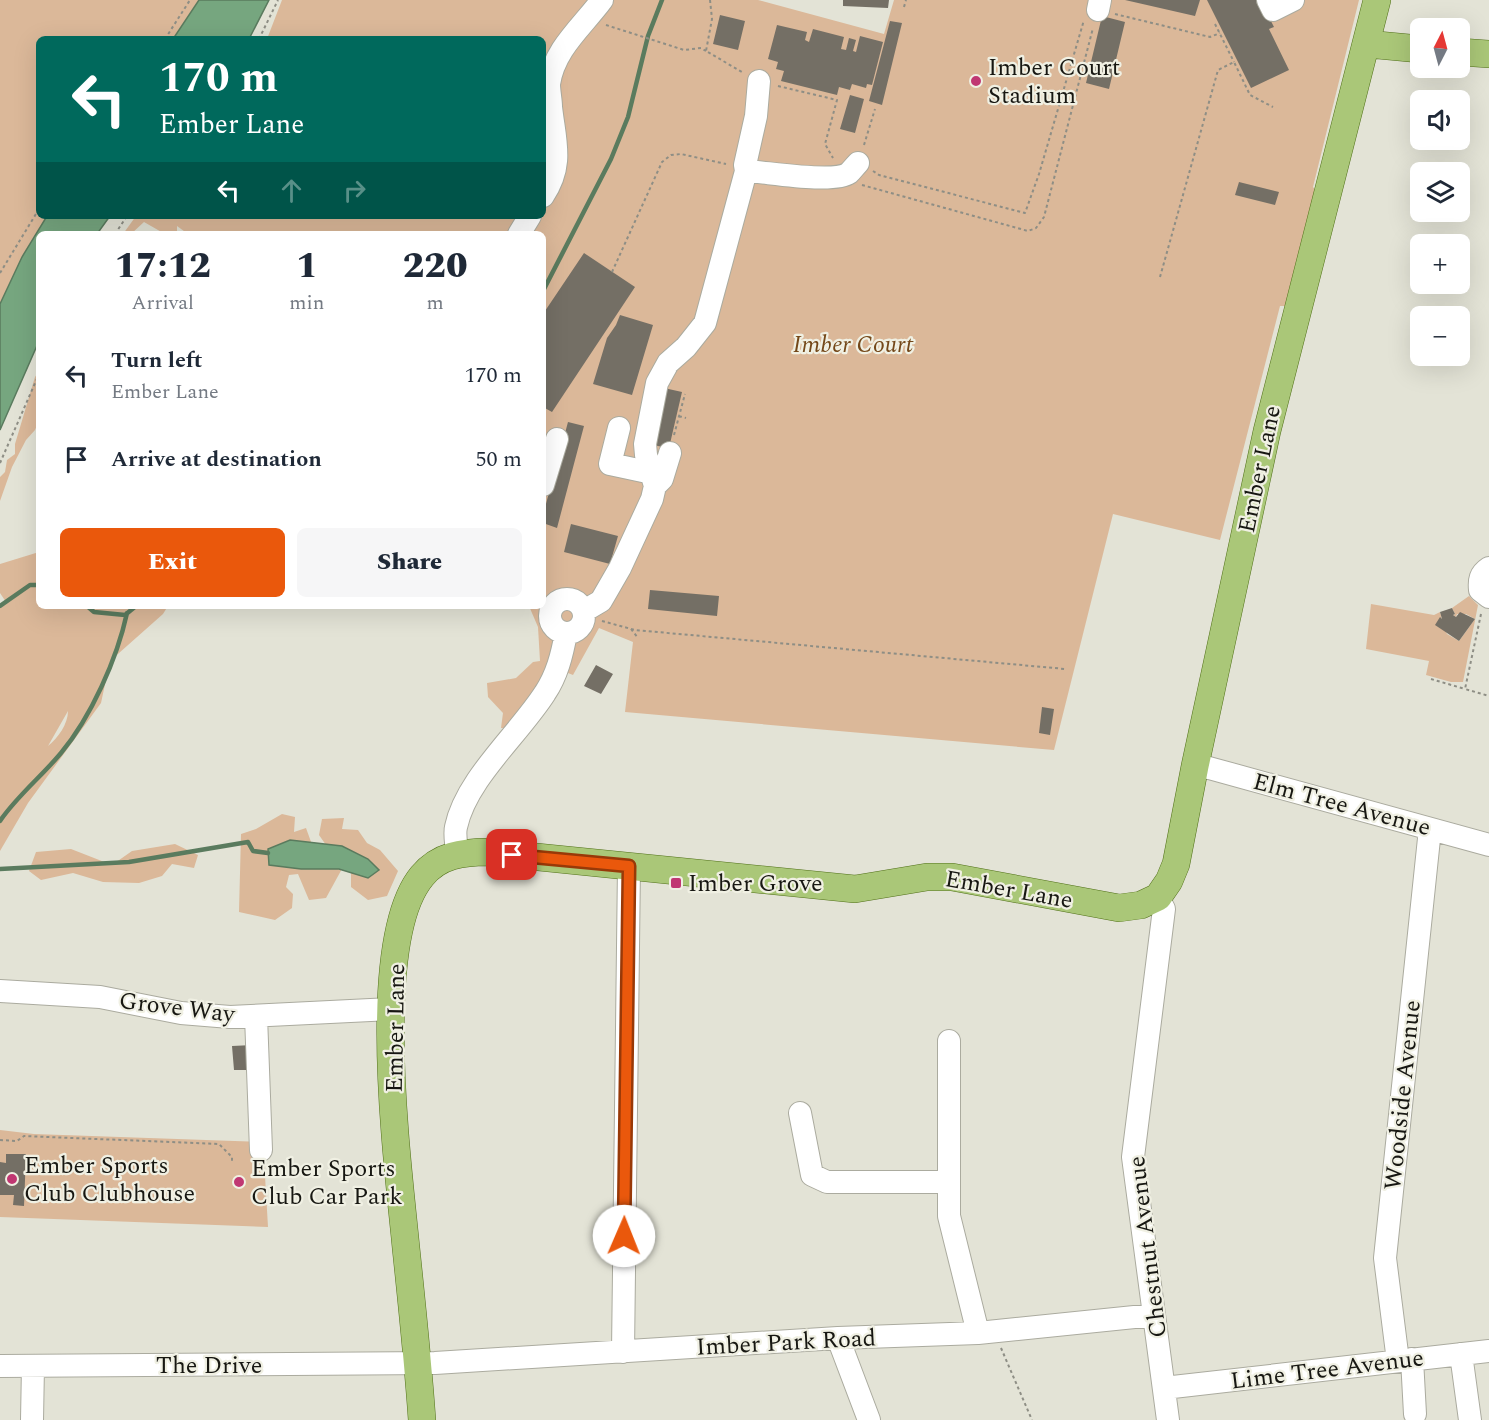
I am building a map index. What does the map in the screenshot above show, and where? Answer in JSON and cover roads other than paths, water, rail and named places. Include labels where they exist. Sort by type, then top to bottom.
[{"type":"main road","name":"Ember Lane","points":[[423,1420],[399,1175],[391,1009],[396,950],[408,900],[418,882],[431,866],[457,854],[488,852],[855,889],[927,877],[952,877],[1119,908],[1142,905],[1158,897],[1169,881],[1176,864],[1267,431],[1377,0]]},
{"type":"main road","points":[[1367,44],[1410,48]]},
{"type":"main road","points":[[1470,53],[1489,54]]},
{"type":"street","points":[[546,190],[555,174],[558,158],[549,85],[556,60],[568,38],[588,19],[603,0]]},
{"type":"street","points":[[1268,0],[1273,10],[1293,0]]},
{"type":"street","points":[[585,614],[579,602],[568,598],[548,602],[555,628],[566,633],[581,627],[585,614],[601,601],[643,521],[654,480],[645,444],[657,383],[668,363],[686,347],[705,323],[746,171],[745,165],[756,116],[759,81]]},
{"type":"street","points":[[746,171],[820,178],[850,169]]},
{"type":"street","points":[[619,428],[610,464],[654,480],[662,479],[670,453]]},
{"type":"street","points":[[546,475],[557,439]]},
{"type":"street","points":[[1488,596],[1480,590],[1479,581],[1482,572],[1489,568]]},
{"type":"street","points":[[457,854],[456,828],[471,790],[544,694],[557,669],[566,633]]},
{"type":"street","name":"Elm Tree Avenue","points":[[1195,766],[1489,845]]},
{"type":"street","name":"Woodside Avenue","points":[[1415,1414],[1385,1258],[1430,829]]},
{"type":"street","points":[[623,1352],[629,866]]},
{"type":"street","name":"Chestnut Avenue","points":[[1158,897],[1164,909],[1133,1157],[1168,1420]]},
{"type":"street","name":"Grove Way","points":[[0,991],[100,997],[208,1016],[256,1016],[391,1009]]},
{"type":"street","points":[[256,1016],[261,1150]]},
{"type":"street","points":[[949,1041],[949,1216],[986,1332]]},
{"type":"street","points":[[800,1113],[812,1175],[827,1182],[949,1182]]},
{"type":"street","name":"Imber Park Road","points":[[418,1363],[838,1338],[986,1332],[1154,1315]]},
{"type":"street","points":[[838,1338],[869,1420]]},
{"type":"street","name":"Lime Tree Avenue","points":[[1164,1388],[1489,1351]]},
{"type":"street","points":[[1461,1354],[1470,1420]]},
{"type":"street","name":"The Drive","points":[[0,1366],[418,1363]]},
{"type":"street","points":[[32,1420],[33,1366]]},
{"type":"waterway","points":[[546,285],[611,159],[628,117],[648,36],[662,0]]},
{"type":"waterway","points":[[0,606],[30,585],[36,585]]},
{"type":"waterway","points":[[90,609],[94,612],[125,615],[132,609]]},
{"type":"waterway","points":[[0,821],[61,753],[83,722],[110,668],[127,613]]},
{"type":"waterway","points":[[0,869],[129,862],[248,842],[253,851],[268,853]]},
{"type":"place","name":"Imber Court Stadium","points":[[976,81]]},
{"type":"place","name":"Imber Grove","points":[[676,883]]},
{"type":"place","name":"Ember Sports Club Clubhouse","points":[[12,1179]]},
{"type":"place","name":"Ember Sports Club Car Park","points":[[239,1182]]},
{"type":"park label","name":"Imber Court","points":[[853,344]]}]
